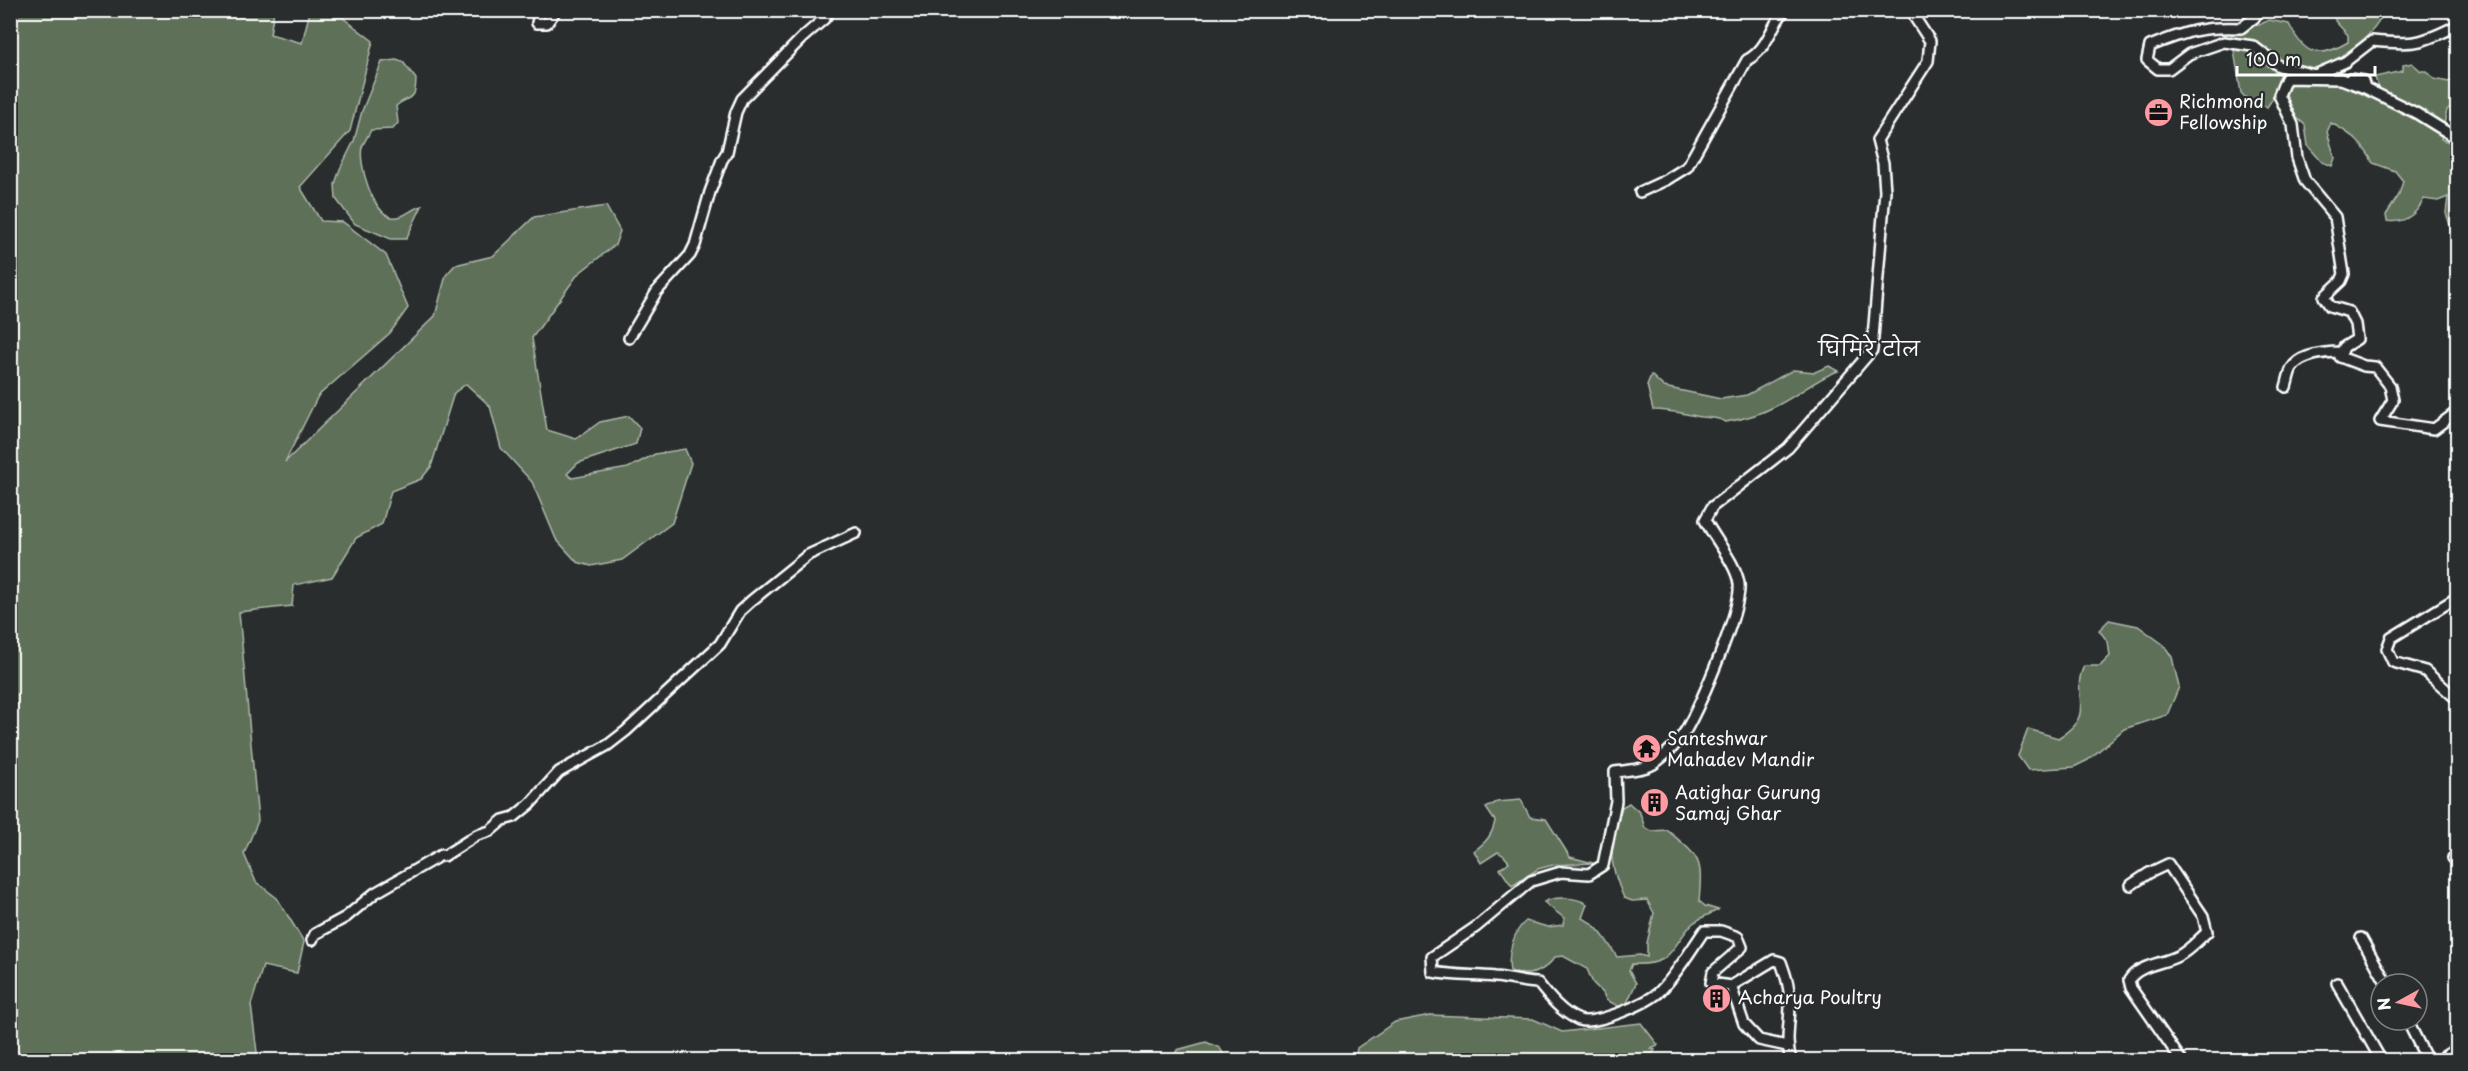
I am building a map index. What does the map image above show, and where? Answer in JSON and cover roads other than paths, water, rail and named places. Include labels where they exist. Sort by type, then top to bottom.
[{"type":"street","points":[[540,10],[537,23],[547,23],[556,10]]},
{"type":"street","points":[[629,338],[657,291],[690,255],[695,245],[713,182],[727,152],[736,112],[742,99],[825,18],[830,10]]},
{"type":"street","points":[[1640,192],[1687,167],[1747,60],[1757,55],[1766,44],[1785,10]]},
{"type":"street","points":[[1791,1060],[1786,1046],[1789,1029],[1789,985],[1781,962],[1774,960],[1731,986],[1711,983],[1713,972],[1742,947],[1738,937],[1721,931],[1704,932],[1660,992],[1645,1003],[1609,1016],[1581,1021],[1564,1011],[1538,983],[1494,976],[1458,976],[1433,972],[1432,957],[1476,927],[1531,881],[1561,872],[1589,874],[1603,865],[1617,801],[1615,772],[1652,765],[1673,748],[1686,730],[1714,668],[1737,604],[1739,584],[1733,567],[1705,520],[1712,507],[1788,448],[1872,350],[1885,191],[1883,163],[1877,140],[1928,62],[1930,42],[1915,18],[1915,10]]},
{"type":"street","points":[[2259,10],[2254,18],[2241,28],[2218,27],[2187,31],[2150,46],[2147,60],[2158,69],[2169,69],[2189,54],[2224,42],[2253,46],[2279,66],[2315,75],[2363,81],[2365,88]]},
{"type":"street","points":[[2315,75],[2345,62],[2372,41],[2407,44],[2430,39],[2457,25]]},
{"type":"street","points":[[2457,139],[2416,113],[2341,79],[2286,78],[2279,95],[2293,125],[2297,158],[2305,181],[2335,217],[2344,274],[2341,281],[2324,297],[2330,306],[2349,312],[2355,324],[2356,339],[2344,347],[2340,357],[2364,366],[2375,367],[2390,386],[2392,400],[2380,422],[2434,429],[2457,411]]},
{"type":"street","points":[[2286,387],[2292,368],[2303,360],[2326,352],[2342,352]]},
{"type":"street","points":[[312,940],[315,934],[346,917],[367,898],[417,867],[441,855],[444,856],[477,835],[490,831],[503,820],[514,817],[530,804],[559,772],[608,745],[643,718],[720,644],[740,611],[777,579],[808,555],[855,533]]},
{"type":"street","points":[[2457,597],[2391,638],[2387,649],[2392,662],[2425,671],[2457,700]]},
{"type":"street","points":[[2131,885],[2168,864],[2203,916],[2207,932],[2190,948],[2179,956],[2134,972],[2128,980],[2131,988],[2181,1060]]},
{"type":"street","points":[[2361,938],[2380,972]]},
{"type":"street","points":[[2337,983],[2381,1060]]},
{"type":"street","points":[[1731,986],[1744,1024],[1759,1040],[1786,1046]]},
{"type":"street","points":[[2413,1032],[2427,1060]]},
{"type":"street","points":[[2439,1060],[2457,1048]]},
{"type":"place","name":"Richmond Fellowship","points":[[2158,112]]},
{"type":"place","name":"Santeshwar Mahadev Mandir","points":[[1646,749]]},
{"type":"place","name":"Aatighar Gurung Samaj Ghar","points":[[1654,803]]},
{"type":"place","name":"Acharya Poultry","points":[[1717,998]]},
{"type":"district","name":"घिमिरे टोल","points":[[1869,349]]}]
